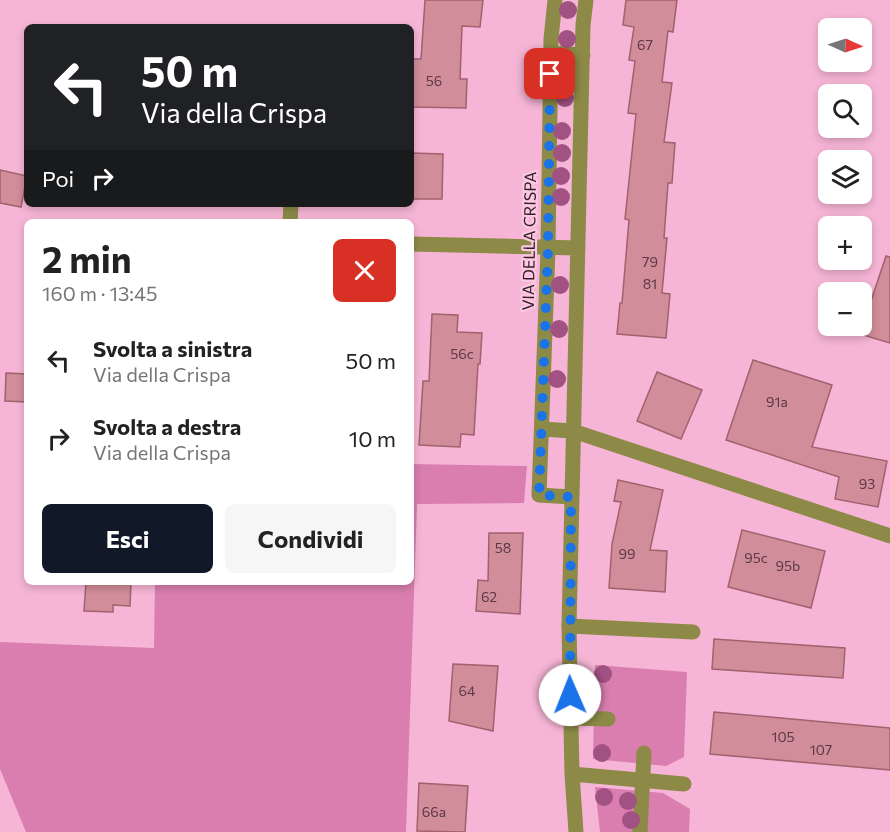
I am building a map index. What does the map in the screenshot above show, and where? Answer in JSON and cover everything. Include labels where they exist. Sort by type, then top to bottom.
[{"type":"street","name":"VIA DELLA CRISPA","points":[[555,0],[550,53],[548,249],[539,495],[571,497]]},
{"type":"street","points":[[576,832],[570,718],[569,626],[586,0]]},
{"type":"street","points":[[550,53],[583,55]]},
{"type":"street","points":[[414,244],[578,248]]},
{"type":"street","points":[[542,429],[573,430],[890,536]]},
{"type":"street","points":[[569,626],[693,632]]},
{"type":"street","points":[[570,718],[608,719]]},
{"type":"street","points":[[640,832],[644,753]]},
{"type":"street","points":[[572,774],[684,784]]},
{"type":"shaded area","points":[[414,464],[527,466],[524,503],[417,504],[406,832],[26,832],[0,769],[0,642],[154,648],[155,585],[414,585]]},
{"type":"shaded area","points":[[595,665],[687,672],[684,757],[666,766],[593,759]]},
{"type":"shaded area","points":[[595,787],[663,793],[690,809],[689,832],[600,832]]},
{"type":"building","points":[[425,0],[483,0],[480,27],[462,26],[460,79],[467,79],[466,108],[414,107],[414,59],[421,59]]},
{"type":"building","points":[[626,0],[677,0],[673,32],[668,31],[662,82],[672,83],[664,142],[675,143],[672,183],[668,183],[664,238],[667,238],[662,293],[670,294],[666,338],[617,334],[620,303],[622,303],[629,220],[625,219],[636,114],[628,113],[635,61],[629,60],[634,27],[623,25]]},
{"type":"building","points":[[414,153],[443,154],[442,199],[414,199]]},
{"type":"building","points":[[0,170],[24,175],[21,207],[0,203]]},
{"type":"building","points":[[886,256],[890,257],[890,343],[867,336],[872,336],[872,298]]},
{"type":"building","points":[[432,314],[458,315],[457,332],[482,333],[474,435],[461,434],[460,447],[419,445],[423,381],[429,381]]},
{"type":"building","points":[[753,360],[832,385],[812,447],[887,461],[878,507],[835,499],[839,477],[726,440]]},
{"type":"building","points":[[657,372],[702,390],[681,439],[637,421]]},
{"type":"building","points":[[6,373],[24,374],[24,402],[5,401]]},
{"type":"building","points":[[618,480],[663,490],[650,550],[667,551],[665,592],[609,588],[612,544],[621,502],[614,501]]},
{"type":"building","points":[[742,530],[825,551],[811,608],[728,587]]},
{"type":"building","points":[[489,533],[523,533],[520,614],[476,611],[478,580],[488,581]]},
{"type":"building","points":[[86,585],[131,585],[130,606],[113,605],[113,612],[84,611]]},
{"type":"building","points":[[714,639],[845,648],[843,678],[712,669]]},
{"type":"building","points":[[453,664],[498,666],[493,731],[449,721]]},
{"type":"building","points":[[714,712],[890,728],[890,770],[710,754]]},
{"type":"building","points":[[419,783],[468,786],[465,832],[417,831]]},
{"type":"route","points":[[550,74],[548,249],[539,495],[571,497],[570,695]]}]
